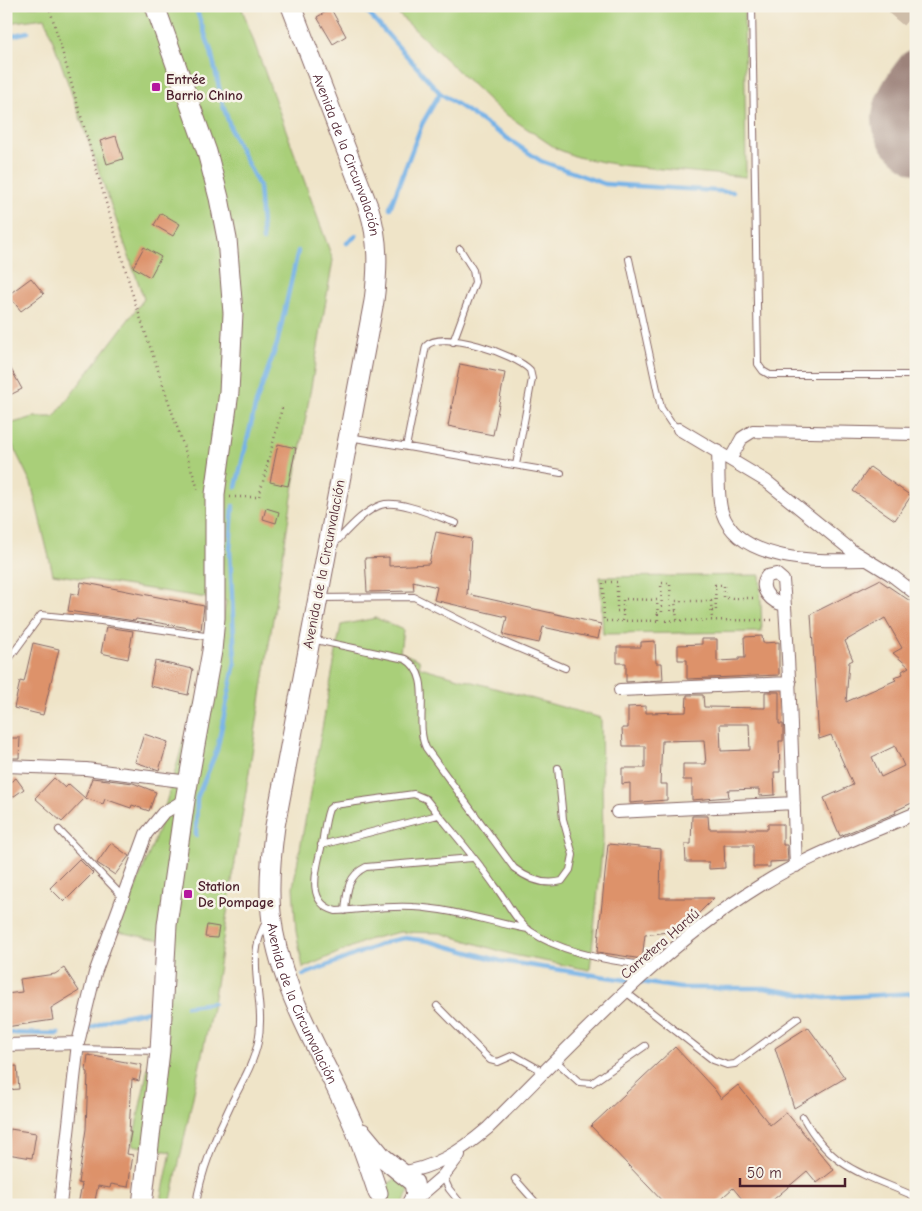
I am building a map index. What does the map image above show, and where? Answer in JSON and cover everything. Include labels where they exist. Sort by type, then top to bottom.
[{"type":"main road","points":[[142,1205],[160,1050],[167,926],[187,791],[214,637],[233,313],[227,239],[207,152],[155,6]]},
{"type":"main road","name":"Avenida de la Circunvalación","points":[[291,6],[369,209],[378,255],[376,286],[275,826],[271,862],[270,914],[276,948],[297,1005],[352,1120]]},
{"type":"main road","points":[[352,1120],[382,1157],[399,1173]]},
{"type":"main road","points":[[352,1120],[379,1200]]},
{"type":"main road","points":[[379,1200],[382,1181],[392,1174],[399,1173],[405,1174],[414,1183],[416,1195],[413,1203]]},
{"type":"street","points":[[678,428],[731,458],[766,481],[866,560],[890,574],[916,594]]},
{"type":"street","points":[[731,458],[742,438],[753,431],[916,434]]},
{"type":"street","points":[[718,451],[722,511],[728,525],[738,537],[750,546],[788,556],[827,561],[866,560]]},
{"type":"street","points":[[785,606],[778,604],[770,598],[764,587],[765,579],[768,576],[776,574],[783,580],[785,606],[786,620],[790,683],[796,866]]},
{"type":"street","points":[[620,690],[790,683]]},
{"type":"street","points":[[6,766],[86,769],[187,791]]},
{"type":"street","points":[[60,1205],[78,1046],[94,973],[150,827],[187,791]]},
{"type":"street","points":[[617,812],[794,803]]},
{"type":"street","name":"Carretera Hardú","points":[[413,1203],[443,1176],[462,1151],[629,990],[714,916],[761,885],[796,866],[916,813]]},
{"type":"street","points":[[6,1045],[78,1046]]},
{"type":"street","name":"Carretera Hardú","points":[[399,1173],[425,1168],[462,1151]]},
{"type":"lane","points":[[752,6],[758,364],[763,371],[770,375],[916,375]]},
{"type":"lane","points":[[453,342],[475,282],[473,270],[460,249]]},
{"type":"lane","points":[[629,259],[661,408],[671,423],[678,428]]},
{"type":"lane","points":[[406,447],[426,346],[433,340],[474,344],[500,353],[530,370],[532,379],[516,465]]},
{"type":"lane","points":[[348,437],[561,473]]},
{"type":"lane","points":[[327,551],[355,524],[383,504],[397,504],[456,523]]},
{"type":"lane","points":[[318,598],[414,597],[501,641],[565,668]]},
{"type":"lane","points":[[6,663],[41,615],[101,621],[214,637]]},
{"type":"lane","points":[[310,639],[405,659],[412,663],[420,675],[422,738],[426,748],[514,868],[530,878],[548,883],[562,881],[573,863],[573,855],[563,819],[558,768]]},
{"type":"lane","points":[[528,929],[461,914],[414,907],[391,906],[336,911],[323,906],[316,892],[314,882],[328,812],[334,806],[414,794],[426,799],[495,885],[514,915],[528,929],[545,940],[587,955],[655,967]]},
{"type":"lane","points":[[322,845],[438,814]]},
{"type":"lane","points":[[59,830],[122,896]]},
{"type":"lane","points":[[345,911],[348,885],[358,871],[366,867],[472,858]]},
{"type":"lane","points":[[196,1205],[198,1190],[223,1122],[251,1066],[258,1042],[262,1016],[254,958],[260,935],[270,914]]},
{"type":"lane","points":[[629,990],[713,1060],[727,1065],[735,1064],[798,1018]]},
{"type":"lane","points":[[437,1006],[490,1060],[498,1062],[514,1055],[544,1073]]},
{"type":"lane","points":[[78,1046],[160,1050]]},
{"type":"lane","points":[[556,1061],[579,1082],[592,1083],[645,1046]]},
{"type":"lane","points":[[803,1117],[822,1146],[834,1158],[864,1176],[916,1196]]},
{"type":"lane","points":[[443,1176],[449,1189],[462,1205]]},
{"type":"lane","points":[[515,1179],[538,1205]]},
{"type":"path","points":[[49,6],[134,299],[198,492],[243,498],[259,497],[282,408]]},
{"type":"path","points":[[623,611],[617,611],[616,582],[603,582],[604,621],[786,620]]},
{"type":"path","points":[[657,612],[662,612],[661,583],[670,583],[671,611],[676,611]]},
{"type":"path","points":[[712,611],[716,611],[714,586],[724,585],[724,598],[770,598]]},
{"type":"path","points":[[623,621],[623,599],[657,600],[658,621]]},
{"type":"path","points":[[677,620],[675,601],[711,601],[712,620]]},
{"type":"green space","points":[[6,6],[241,6],[333,260],[292,497],[213,1003],[170,1205],[160,1205],[171,1152],[132,1145],[158,1020],[171,942],[118,932],[158,831],[187,729],[219,640],[226,601],[53,574],[31,483],[6,432],[6,425],[34,417],[54,417],[144,299],[45,18],[6,23]]},
{"type":"green space","points":[[390,6],[744,6],[746,177],[619,165],[577,157],[557,149],[498,109]]},
{"type":"green space","points":[[760,575],[762,632],[603,634],[600,577]]},
{"type":"green space","points":[[376,618],[403,630],[400,652],[419,660],[420,667],[601,718],[603,840],[590,970],[513,955],[441,933],[400,932],[370,939],[303,968],[296,931],[293,887],[341,625]]},
{"type":"green space","points":[[397,1178],[411,1187],[402,1205],[392,1204],[385,1194],[386,1185]]},
{"type":"building","points":[[331,9],[346,36],[333,44],[317,17]]},
{"type":"building","points":[[116,136],[123,159],[107,164],[100,141]]},
{"type":"building","points":[[161,213],[180,224],[173,236],[154,225]]},
{"type":"building","points":[[144,247],[161,257],[150,277],[133,267]]},
{"type":"building","points":[[31,278],[44,294],[21,311],[8,295]]},
{"type":"building","points":[[6,360],[22,389],[6,397]]},
{"type":"building","points":[[460,364],[505,373],[493,435],[448,426]]},
{"type":"building","points":[[278,444],[296,448],[288,486],[270,482]]},
{"type":"building","points":[[870,467],[911,496],[895,520],[853,491]]},
{"type":"building","points":[[266,508],[279,512],[276,523],[263,519]]},
{"type":"building","points":[[436,532],[471,539],[467,594],[601,624],[598,639],[543,627],[539,643],[503,635],[507,617],[434,600],[437,587],[413,581],[414,591],[367,592],[365,558],[389,557],[389,566],[429,564]]},
{"type":"building","points":[[879,580],[916,605],[916,801],[895,811],[896,813],[840,836],[824,798],[853,785],[831,735],[819,739],[811,614]],"holes":[[[885,618],[902,648],[893,653],[909,667],[902,671],[903,674],[894,678],[896,680],[846,702],[849,662],[853,660],[845,641]],[[895,746],[904,766],[881,777],[872,757]]]},
{"type":"building","points":[[81,582],[204,606],[201,630],[136,619],[135,621],[68,611],[71,593],[79,595]]},
{"type":"building","points":[[106,627],[133,631],[128,659],[101,653]]},
{"type":"building","points":[[762,636],[763,643],[779,642],[779,675],[687,679],[687,660],[678,660],[678,645],[702,644],[702,639],[717,639],[717,661],[739,660],[739,658],[745,658],[744,637]]},
{"type":"building","points":[[655,641],[656,663],[662,663],[663,680],[626,682],[626,663],[617,663],[617,647],[641,647],[641,642]]},
{"type":"building","points":[[33,643],[59,649],[43,715],[14,708],[20,681],[24,682]]},
{"type":"building","points":[[155,661],[193,669],[188,695],[150,686]]},
{"type":"building","points":[[765,692],[779,692],[779,724],[783,724],[783,741],[779,741],[780,772],[774,772],[775,795],[759,796],[759,789],[728,790],[729,797],[692,800],[692,780],[683,780],[683,764],[706,764],[704,740],[662,741],[660,784],[667,784],[667,800],[630,803],[630,783],[622,784],[622,768],[645,768],[645,746],[623,746],[622,728],[628,728],[628,707],[646,706],[646,713],[686,712],[687,695],[703,695],[704,707],[765,708]],"holes":[[[720,724],[749,724],[750,750],[721,751]]]},
{"type":"building","points":[[144,734],[168,742],[159,770],[135,762]]},
{"type":"building","points":[[6,738],[20,738],[19,758],[6,758]]},
{"type":"building","points":[[16,778],[24,789],[6,802],[6,785]]},
{"type":"building","points":[[54,778],[65,788],[69,784],[85,798],[62,822],[35,798]]},
{"type":"building","points":[[92,778],[133,783],[156,792],[149,811],[132,805],[131,808],[105,799],[103,804],[85,798]]},
{"type":"building","points":[[692,816],[708,816],[709,829],[768,829],[768,824],[783,824],[783,845],[787,845],[788,861],[770,862],[770,867],[753,867],[753,845],[724,845],[725,868],[709,869],[709,862],[686,862],[685,844],[691,844]]},
{"type":"building","points":[[111,843],[129,856],[115,875],[97,863]]},
{"type":"building","points":[[608,844],[661,849],[660,898],[714,898],[682,930],[645,935],[642,959],[597,952]]},
{"type":"building","points":[[79,859],[93,873],[64,902],[50,888]]},
{"type":"building","points":[[207,925],[219,927],[217,938],[205,937]]},
{"type":"building","points":[[64,968],[79,991],[51,1008],[53,1020],[6,1027],[6,994],[22,992],[20,979],[55,974]]},
{"type":"building","points":[[808,1027],[845,1078],[794,1108],[775,1048]]},
{"type":"building","points":[[675,1047],[721,1099],[738,1085],[770,1125],[786,1112],[834,1170],[817,1183],[807,1171],[767,1205],[747,1205],[733,1188],[714,1205],[666,1205],[591,1126]]},
{"type":"building","points":[[88,1055],[142,1065],[139,1081],[132,1079],[129,1132],[131,1132],[127,1154],[133,1155],[128,1187],[111,1184],[110,1188],[98,1186],[94,1205],[78,1205],[82,1184],[78,1183],[86,1129],[88,1072],[86,1071]]},
{"type":"building","points":[[17,1066],[19,1089],[6,1090],[6,1067]]},
{"type":"building","points":[[10,1129],[36,1133],[32,1158],[7,1154]]},
{"type":"waterway","points":[[195,6],[211,51],[223,105],[233,135],[259,186],[263,240]]},
{"type":"waterway","points":[[362,6],[440,93],[541,161],[605,184],[733,192]]},
{"type":"waterway","points":[[6,37],[28,32]]},
{"type":"waterway","points":[[390,208],[422,124],[440,93]]},
{"type":"waterway","points":[[347,243],[356,236]]},
{"type":"waterway","points":[[236,487],[256,403],[277,344],[298,251]]},
{"type":"waterway","points":[[196,835],[197,798],[217,750],[235,662],[230,551],[233,506]]},
{"type":"waterway","points":[[303,975],[390,941],[405,938],[428,941],[501,961],[633,981]]},
{"type":"waterway","points":[[641,982],[680,988],[764,988],[824,998],[916,993]]},
{"type":"waterway","points":[[187,1006],[213,1003]]},
{"type":"waterway","points":[[88,1029],[113,1018],[159,1009]]},
{"type":"waterway","points":[[6,1033],[59,1034]]},
{"type":"taxiway","points":[[916,68],[900,90],[895,101],[891,124],[895,135],[903,145],[916,155]]},
{"type":"tunnel","points":[[895,6],[916,24]]},
{"type":"place","name":"Entrée Barrio Chino","points":[[156,87]]},
{"type":"place","name":"Station De Pompage","points":[[188,894]]}]
